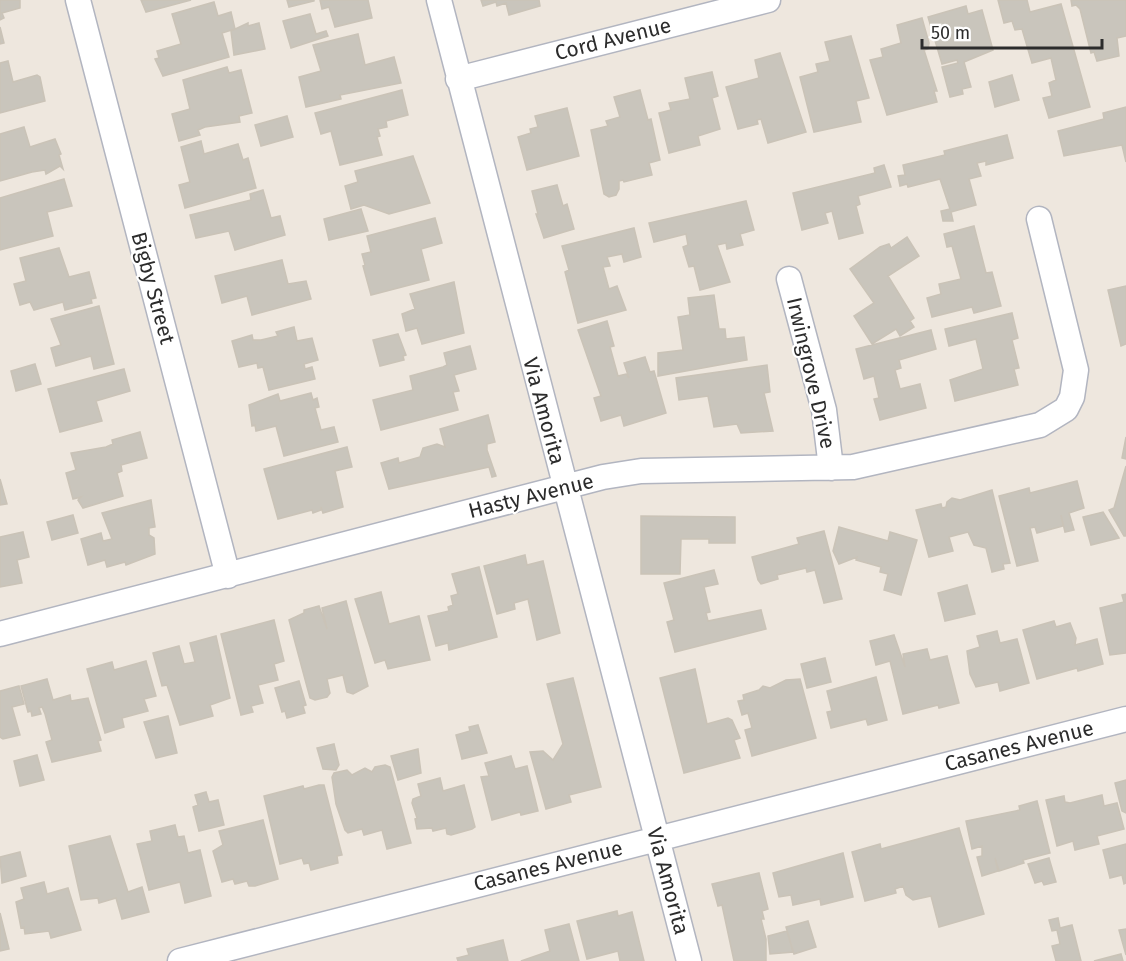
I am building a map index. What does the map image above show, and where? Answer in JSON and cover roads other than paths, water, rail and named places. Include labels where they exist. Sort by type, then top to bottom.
[{"type":"street","name":"Bigby Street","points":[[78,0],[228,576]]},
{"type":"street","name":"Via Amorita","points":[[439,0],[689,961]]},
{"type":"street","name":"Cord Avenue","points":[[458,79],[768,0]]},
{"type":"street","name":"Hasty Avenue","points":[[0,634],[564,487],[641,471],[831,468],[874,463],[981,437],[1030,428],[1050,421],[1066,409],[1072,397],[1076,370],[1039,219]]},
{"type":"street","name":"Irwingrove Drive","points":[[789,279],[824,410],[831,468]]},
{"type":"street","name":"Casanes Avenue","points":[[180,961],[1126,719]]}]
